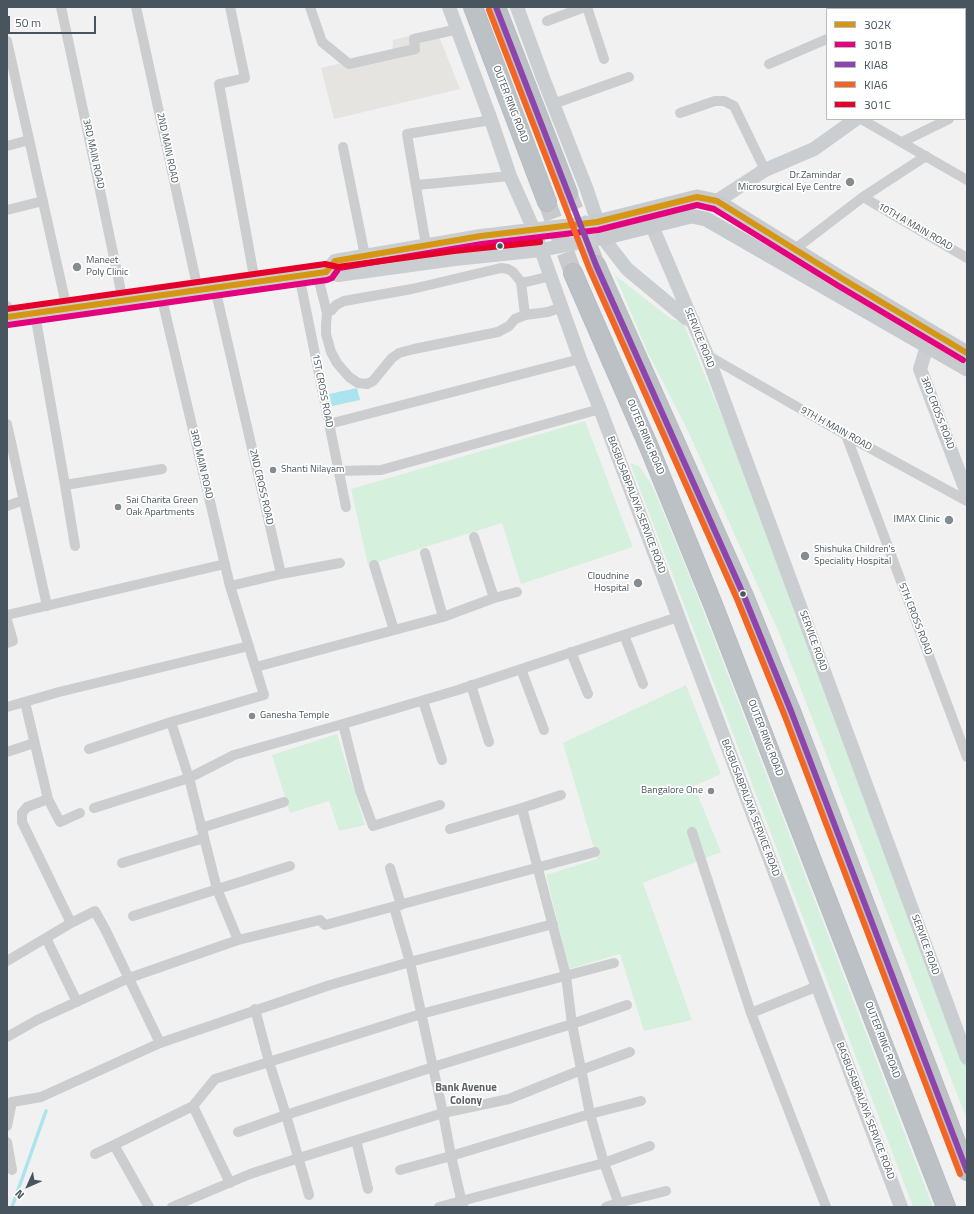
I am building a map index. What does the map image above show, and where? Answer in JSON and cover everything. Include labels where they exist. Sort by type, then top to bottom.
[{"type":"highway","name":"OUTER RING ROAD","points":[[473,7],[547,202]]},
{"type":"highway","points":[[496,7],[568,193]]},
{"type":"highway","points":[[596,264],[744,596],[782,689],[967,1171]]},
{"type":"highway","name":"OUTER RING ROAD","points":[[573,274],[649,447],[702,578],[946,1207]]},
{"type":"main road","points":[[597,222],[697,197],[717,201],[840,278],[930,339],[967,369]]},
{"type":"main road","points":[[603,238],[691,216],[706,219],[930,339],[967,353]]},
{"type":"street","name":"3RD MAIN ROAD","points":[[60,7],[94,159],[123,301]]},
{"type":"street","name":"2ND MAIN ROAD","points":[[136,7],[198,290]]},
{"type":"street","points":[[230,7],[245,78],[219,84],[255,282]]},
{"type":"street","points":[[310,7],[322,42],[348,64],[414,49],[414,38],[458,29]]},
{"type":"street","name":"BASBUSABPALAYA SERVICE ROAD","points":[[450,7],[510,176],[534,230],[580,359],[901,1207]]},
{"type":"street","points":[[517,7],[587,190],[603,238],[627,269],[686,318],[693,321]]},
{"type":"street","points":[[547,21],[586,7],[604,59]]},
{"type":"street","points":[[769,64],[826,39]]},
{"type":"street","points":[[7,41],[11,75],[29,140],[68,309]]},
{"type":"street","points":[[553,104],[629,77]]},
{"type":"street","points":[[680,113],[715,101],[724,102],[734,106],[765,170]]},
{"type":"street","points":[[426,245],[417,185],[407,134],[491,120]]},
{"type":"street","points":[[717,201],[765,170],[814,149],[855,120]]},
{"type":"street","points":[[902,142],[947,120]]},
{"type":"street","points":[[866,122],[965,176]]},
{"type":"street","points":[[7,146],[29,140]]},
{"type":"street","points":[[343,148],[365,256]]},
{"type":"street","points":[[795,249],[863,197],[926,156]]},
{"type":"street","points":[[417,185],[510,176]]},
{"type":"street","name":"10TH A MAIN ROAD","points":[[863,197],[967,258]]},
{"type":"street","points":[[7,210],[43,201]]},
{"type":"street","points":[[322,273],[335,261],[481,236],[597,222]]},
{"type":"street","name":"SERVICE ROAD","points":[[652,226],[707,356],[967,1058]]},
{"type":"street","points":[[8,313],[35,314],[299,275],[322,273],[338,275],[455,259],[541,250],[603,238]]},
{"type":"street","points":[[327,313],[336,305],[344,301],[412,289],[501,268],[508,269],[521,282],[525,315]]},
{"type":"street","points":[[322,273],[327,313],[326,334],[329,348],[333,357],[349,377],[358,383],[366,384],[373,381],[392,358],[399,353],[498,332],[509,326],[516,319],[525,315],[548,312],[562,307]]},
{"type":"street","name":"1ST CROSS ROAD","points":[[299,275],[346,506]]},
{"type":"street","points":[[521,282],[550,276]]},
{"type":"street","name":"2ND CROSS ROAD","points":[[215,288],[281,574]]},
{"type":"street","name":"3RD MAIN ROAD","points":[[161,295],[230,586]]},
{"type":"street","points":[[35,314],[75,546]]},
{"type":"street","name":"3RD CROSS ROAD","points":[[930,339],[920,369],[967,493]]},
{"type":"street","name":"9TH H MAIN ROAD","points":[[707,356],[846,436],[967,501]]},
{"type":"street","points":[[329,424],[580,359]]},
{"type":"street","points":[[338,471],[381,470],[600,409]]},
{"type":"street","points":[[7,424],[9,444],[24,500],[47,606]]},
{"type":"street","name":"5TH CROSS ROAD","points":[[846,436],[966,752]]},
{"type":"street","points":[[65,485],[162,469]]},
{"type":"street","points":[[7,506],[24,500]]},
{"type":"street","points":[[474,536],[494,598]]},
{"type":"street","points":[[425,553],[443,617]]},
{"type":"street","points":[[89,749],[171,722],[264,695],[230,586],[281,574],[340,563]]},
{"type":"street","points":[[7,614],[225,564]]},
{"type":"street","points":[[374,565],[394,630]]},
{"type":"street","points":[[256,667],[443,617],[494,598],[517,592]]},
{"type":"street","points":[[94,808],[189,778],[234,756],[423,701],[678,617]]},
{"type":"street","points":[[7,620],[13,641],[7,643]]},
{"type":"street","points":[[624,634],[642,684]]},
{"type":"street","points":[[7,707],[59,692],[249,646]]},
{"type":"street","points":[[571,652],[588,694]]},
{"type":"street","points":[[521,669],[544,730]]},
{"type":"street","points":[[471,685],[489,742]]},
{"type":"street","points":[[423,701],[442,760]]},
{"type":"street","points":[[25,702],[48,798],[60,822],[80,813]]},
{"type":"street","points":[[171,722],[189,778],[217,889],[238,940]]},
{"type":"street","points":[[343,724],[360,791],[372,826],[440,805]]},
{"type":"street","points":[[7,752],[34,743]]},
{"type":"street","points":[[450,829],[522,808],[561,794]]},
{"type":"street","points":[[48,798],[27,807],[22,813],[22,822],[71,923]]},
{"type":"street","points":[[201,828],[284,802]]},
{"type":"street","points":[[522,808],[566,976],[572,1024],[590,1114],[604,1164],[619,1205]]},
{"type":"street","points":[[692,832],[751,1013],[826,1207]]},
{"type":"street","points":[[122,863],[204,838]]},
{"type":"street","points":[[7,1037],[37,1020],[129,978],[238,940],[320,920],[325,925],[596,852]]},
{"type":"street","points":[[133,916],[290,866]]},
{"type":"street","points":[[390,868],[462,1204]]},
{"type":"street","points":[[7,961],[71,923],[95,911],[160,1043]]},
{"type":"street","points":[[7,1126],[12,1102],[41,1097],[160,1043],[255,1009],[330,985],[553,924]]},
{"type":"street","points":[[46,938],[77,1002]]},
{"type":"street","points":[[95,1154],[193,1106],[215,1079],[421,1014],[614,963]]},
{"type":"street","points":[[751,1013],[818,986]]},
{"type":"street","points":[[238,1132],[433,1067],[627,1006]]},
{"type":"street","points":[[255,1009],[269,1062],[309,1195]]},
{"type":"street","points":[[172,1207],[250,1174],[443,1114],[509,1099],[630,1052]]},
{"type":"street","points":[[400,1170],[590,1114],[641,1101]]},
{"type":"street","points":[[193,1106],[230,1183]]},
{"type":"street","points":[[356,1140],[368,1190]]},
{"type":"street","points":[[7,1142],[12,1170]]},
{"type":"street","points":[[114,1145],[149,1207]]},
{"type":"street","points":[[439,1207],[462,1204],[604,1164],[650,1146]]},
{"type":"street","points":[[606,1207],[619,1205],[666,1191]]},
{"type":"shaded area","points":[[436,29],[460,89],[334,119],[321,68],[392,51],[393,40]]},
{"type":"green space","points":[[615,275],[671,319],[683,322],[749,483],[967,1060],[967,1120],[780,635],[687,429],[648,353]]},
{"type":"green space","points":[[585,421],[633,547],[521,584],[502,523],[368,565],[351,489]]},
{"type":"green space","points":[[630,463],[639,466],[652,485],[696,592],[933,1207],[913,1207]]},
{"type":"green space","points":[[686,685],[721,774],[694,786],[721,852],[643,883],[692,1020],[644,1031],[620,954],[569,969],[546,875],[597,859],[563,743]]},
{"type":"green space","points":[[337,734],[365,825],[339,831],[329,801],[290,813],[272,755]]},
{"type":"water","points":[[357,388],[360,400],[332,406],[329,394]]},
{"type":"waterway","points":[[12,1207],[46,1111]]},
{"type":"tunnel","points":[[568,193],[596,265]]},
{"type":"tunnel","points":[[547,202],[573,273]]},
{"type":"transit line","name":"KIA8","points":[[496,7],[596,265],[744,596],[791,711],[967,1171]]},
{"type":"transit line","name":"KIA6","points":[[489,10],[589,268],[737,599],[784,714],[960,1174]]},
{"type":"transit line","name":"302K","points":[[7,317],[326,272],[335,261],[481,236],[597,222],[697,197],[717,201],[841,278],[967,353]]},
{"type":"transit line","name":"301B","points":[[8,325],[327,280],[332,278],[339,268],[482,244],[598,230],[697,205],[714,209],[837,285],[963,360]]},
{"type":"transit line","name":"301C","points":[[7,309],[325,264],[338,267],[454,251],[540,242]]},
{"type":"place","name":"Dr.Zamindar Microsurgical Eye Centre","points":[[850,182]]},
{"type":"place","name":"Maneet Poly Clinic","points":[[77,267]]},
{"type":"place","name":"Shanti Nilayam","points":[[273,470]]},
{"type":"place","name":"Sai Charita Green Oak Apartments","points":[[118,507]]},
{"type":"place","name":"IMAX Clinic","points":[[949,520]]},
{"type":"place","name":"Shishuka Children's Speciality Hospital","points":[[805,556]]},
{"type":"place","name":"Cloudnine Hospital","points":[[638,583]]},
{"type":"place","name":"Ganesha Temple","points":[[252,716]]},
{"type":"place","name":"Bangalore One","points":[[711,791]]},
{"type":"district","name":"Bank Avenue Colony","points":[[466,1094]]}]
